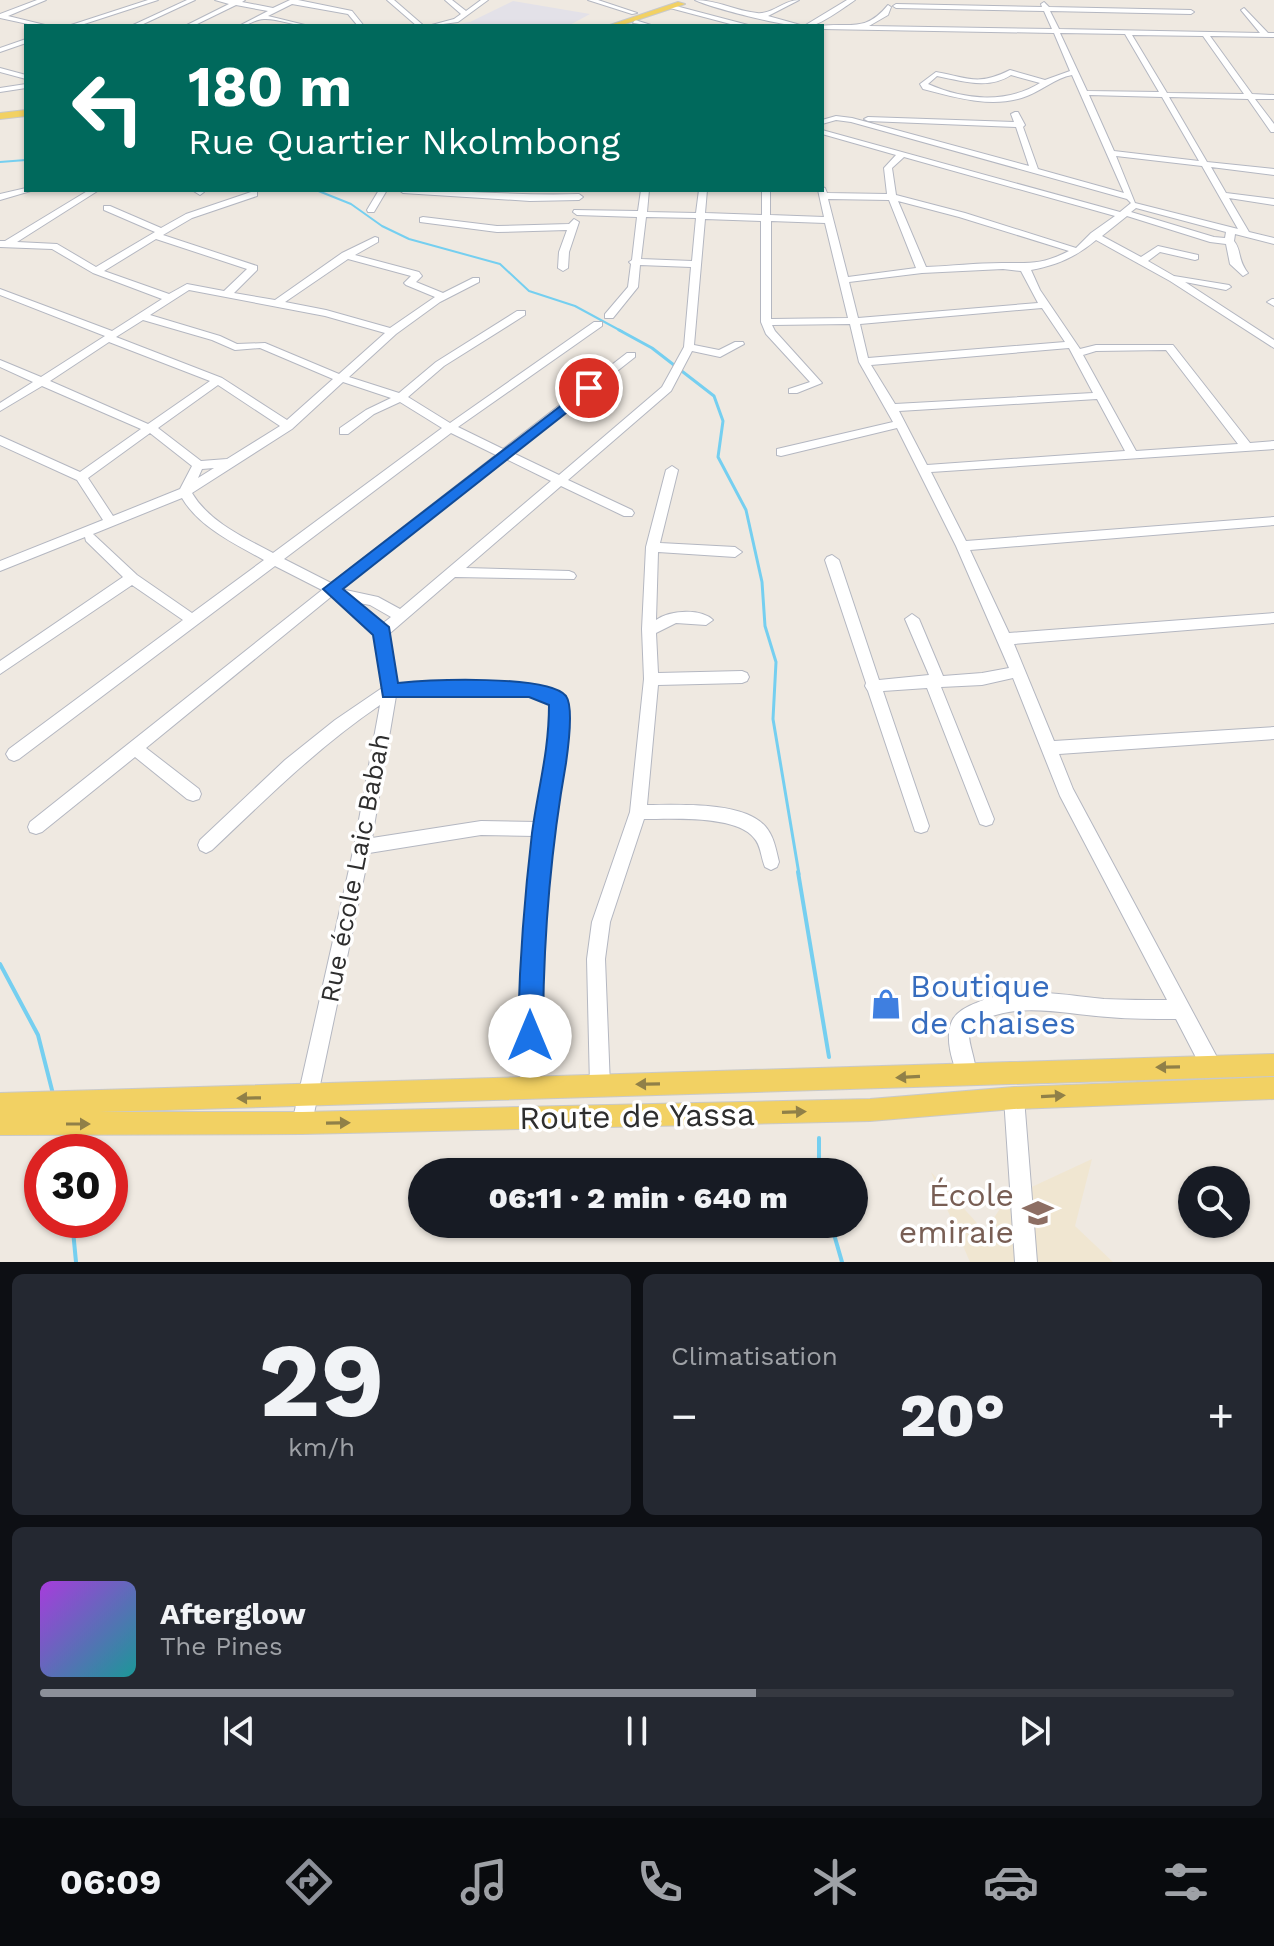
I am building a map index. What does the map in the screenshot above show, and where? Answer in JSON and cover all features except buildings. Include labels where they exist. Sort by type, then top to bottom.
[{"type":"main road","points":[[626,24],[664,0]]},
{"type":"main road","points":[[609,24],[689,1]]},
{"type":"main road","points":[[616,24],[671,4],[689,1]]},
{"type":"main road","points":[[0,116],[24,113]]},
{"type":"main road","name":"Route de Yassa","points":[[0,1104],[1274,1065]]},
{"type":"main road","name":"Route de Yassa","points":[[0,1124],[302,1123],[870,1110],[1014,1098],[1274,1088]]},
{"type":"street","points":[[1,17],[43,0]]},
{"type":"street","points":[[77,24],[155,0]]},
{"type":"street","points":[[138,24],[192,0]]},
{"type":"street","points":[[218,0],[273,10]]},
{"type":"street","points":[[390,0],[419,24]]},
{"type":"street","points":[[448,0],[464,13]]},
{"type":"street","points":[[441,24],[456,21],[485,0]]},
{"type":"street","points":[[591,0],[645,24]]},
{"type":"street","points":[[714,24],[748,0]]},
{"type":"street","points":[[760,17],[796,0]]},
{"type":"street","points":[[810,24],[852,0]]},
{"type":"street","points":[[1043,0],[1110,153],[1128,207]]},
{"type":"street","points":[[1191,0],[1193,27],[1202,34],[1274,130]]},
{"type":"street","points":[[246,24],[293,1],[350,12],[359,24]]},
{"type":"street","points":[[689,1],[792,24]]},
{"type":"street","points":[[192,24],[239,2]]},
{"type":"street","points":[[671,4],[738,24]]},
{"type":"street","points":[[860,28],[886,14],[892,7],[1191,12]]},
{"type":"street","points":[[1244,10],[1270,35]]},
{"type":"street","points":[[261,16],[295,24]]},
{"type":"street","points":[[1,17],[36,24]]},
{"type":"street","points":[[824,27],[1270,35]]},
{"type":"street","points":[[1128,33],[1245,233]]},
{"type":"street","points":[[0,50],[24,42]]},
{"type":"street","points":[[14,45],[24,47]]},
{"type":"street","points":[[0,70],[24,76]]},
{"type":"street","points":[[1047,83],[1010,72],[989,82],[972,82],[938,74],[924,84],[961,96],[1015,98],[1047,83],[1062,74],[1074,73]]},
{"type":"street","points":[[961,96],[972,82]]},
{"type":"street","points":[[989,82],[1015,98]]},
{"type":"street","points":[[0,90],[24,86]]},
{"type":"street","points":[[1083,93],[1274,97]]},
{"type":"street","points":[[1015,114],[1034,170]]},
{"type":"street","points":[[824,121],[836,118],[1021,125]]},
{"type":"street","points":[[852,120],[1034,170],[1213,240],[1229,241]]},
{"type":"street","points":[[824,133],[902,154],[1274,241]]},
{"type":"street","points":[[1110,153],[1274,172]]},
{"type":"street","points":[[902,154],[888,168],[892,197],[922,270]]},
{"type":"street","points":[[0,197],[24,191]]},
{"type":"street","points":[[2,241],[91,192]]},
{"type":"street","points":[[371,210],[382,192]]},
{"type":"street","points":[[435,192],[530,198],[580,194],[563,268]]},
{"type":"street","points":[[14,754],[450,428],[604,320],[633,287],[645,192]]},
{"type":"street","points":[[198,465],[185,492],[198,511],[273,560],[335,592],[382,632],[667,389],[689,347],[703,192]]},
{"type":"street","points":[[766,192],[766,322],[770,332],[817,383],[793,391]]},
{"type":"street","points":[[1077,251],[892,197],[822,193],[864,362],[892,408],[962,546],[1005,639],[1066,791],[1211,1066]]},
{"type":"street","points":[[96,271],[200,211],[254,194]]},
{"type":"street","points":[[1223,195],[1274,202]]},
{"type":"street","points":[[844,280],[922,270],[1003,266],[1025,268],[1065,259],[1128,207]]},
{"type":"street","points":[[107,208],[159,234],[254,268],[227,294]]},
{"type":"street","points":[[577,212],[827,220]]},
{"type":"street","points":[[423,220],[497,229],[572,227]]},
{"type":"street","points":[[1230,229],[1229,241],[1233,246],[1235,264],[1243,273]]},
{"type":"street","points":[[1094,235],[1173,279],[1274,345]]},
{"type":"street","points":[[278,303],[345,255],[375,240]]},
{"type":"street","points":[[2,241],[54,246],[96,271],[169,298]]},
{"type":"street","points":[[1142,261],[1158,249],[1195,257]]},
{"type":"street","points":[[345,255],[416,274],[409,283],[442,296]]},
{"type":"street","points":[[634,262],[697,264]]},
{"type":"street","points":[[1025,268],[1132,454]]},
{"type":"street","points":[[1173,279],[1226,287]]},
{"type":"street","points":[[1,564],[185,492],[288,426],[392,332],[442,296],[476,280]]},
{"type":"street","points":[[0,408],[187,287],[278,303],[392,332]]},
{"type":"street","points":[[0,292],[218,380],[265,408],[288,426]]},
{"type":"street","points":[[766,322],[855,321],[1047,305]]},
{"type":"street","points":[[344,431],[370,412],[401,397],[440,364],[521,313]]},
{"type":"street","points":[[141,316],[216,338],[235,347],[261,345],[340,378],[401,397],[450,428],[628,513]]},
{"type":"street","points":[[689,347],[720,354],[739,344]]},
{"type":"street","points":[[864,362],[1074,349],[1169,347],[1246,446]]},
{"type":"street","points":[[36,827],[631,355]]},
{"type":"street","points":[[0,363],[149,429],[198,465],[230,463]]},
{"type":"street","points":[[81,477],[218,380]]},
{"type":"street","points":[[892,408],[1098,396]]},
{"type":"street","points":[[781,452],[900,424]]},
{"type":"street","points":[[0,440],[81,477],[109,520]]},
{"type":"street","points":[[922,469],[1274,445]]},
{"type":"street","points":[[600,1086],[596,959],[601,922],[638,812],[651,679],[652,547],[672,470]]},
{"type":"street","points":[[962,546],[1274,521]]},
{"type":"street","points":[[91,538],[132,578],[192,620]]},
{"type":"street","points":[[652,547],[735,552]]},
{"type":"street","points":[[832,560],[921,826]]},
{"type":"street","points":[[451,572],[569,576]]},
{"type":"street","points":[[0,668],[132,578]]},
{"type":"street","points":[[335,592],[373,601],[401,616]]},
{"type":"street","points":[[649,629],[658,628],[665,621],[677,617],[706,620]]},
{"type":"street","points":[[1005,639],[1274,618]]},
{"type":"street","points":[[912,619],[986,819]]},
{"type":"street","name":"Rue école Laic Babah","points":[[302,1123],[362,847],[390,691],[382,632]]},
{"type":"street","points":[[872,686],[982,679],[1016,672]]},
{"type":"street","points":[[651,679],[742,677]]},
{"type":"street","points":[[206,845],[291,765],[340,724],[390,691],[423,688],[514,689],[529,690],[556,699],[560,706],[559,745],[544,829],[531,958],[530,1087]]},
{"type":"street","points":[[1050,748],[1274,733]]},
{"type":"street","points":[[136,749],[193,794]]},
{"type":"street","points":[[638,812],[693,813],[747,822],[760,831],[771,862]]},
{"type":"street","points":[[362,847],[481,828],[544,829]]},
{"type":"street","points":[[967,1074],[958,1041],[960,1024],[976,1011],[1009,1003],[1048,1001],[1104,1008],[1180,1010]]},
{"type":"street","points":[[1014,1098],[1026,1262]]},
{"type":"shaded area","points":[[513,1],[590,14],[572,24],[458,24],[470,22]]},
{"type":"shaded area","name":"École emiraie","points":[[1092,1159],[1075,1226],[1113,1262],[970,1262],[931,1172],[985,1232],[1006,1199]]},
{"type":"waterway","points":[[0,162],[24,160]]},
{"type":"waterway","points":[[321,192],[351,204],[382,226],[409,239],[500,264],[529,291],[575,306],[623,332]]},
{"type":"waterway","points":[[619,330],[652,348],[714,396],[723,421],[718,457],[746,510],[762,582],[765,626],[776,662],[773,719],[799,874]]},
{"type":"waterway","points":[[798,872],[829,1057]]},
{"type":"waterway","points":[[0,964],[38,1035],[53,1094]]},
{"type":"waterway","points":[[819,1138],[819,1158]]},
{"type":"waterway","points":[[74,1238],[76,1262]]},
{"type":"waterway","points":[[835,1238],[842,1262]]},
{"type":"place","name":"Boutique de chaises","points":[[886,1004]]},
{"type":"place","name":"École emiraie","points":[[1038,1213]]},
{"type":"route","points":[[530,1036],[531,958],[544,829],[559,745],[559,702],[552,696],[529,690],[423,688],[390,691],[382,632],[332,589],[589,388]]}]
